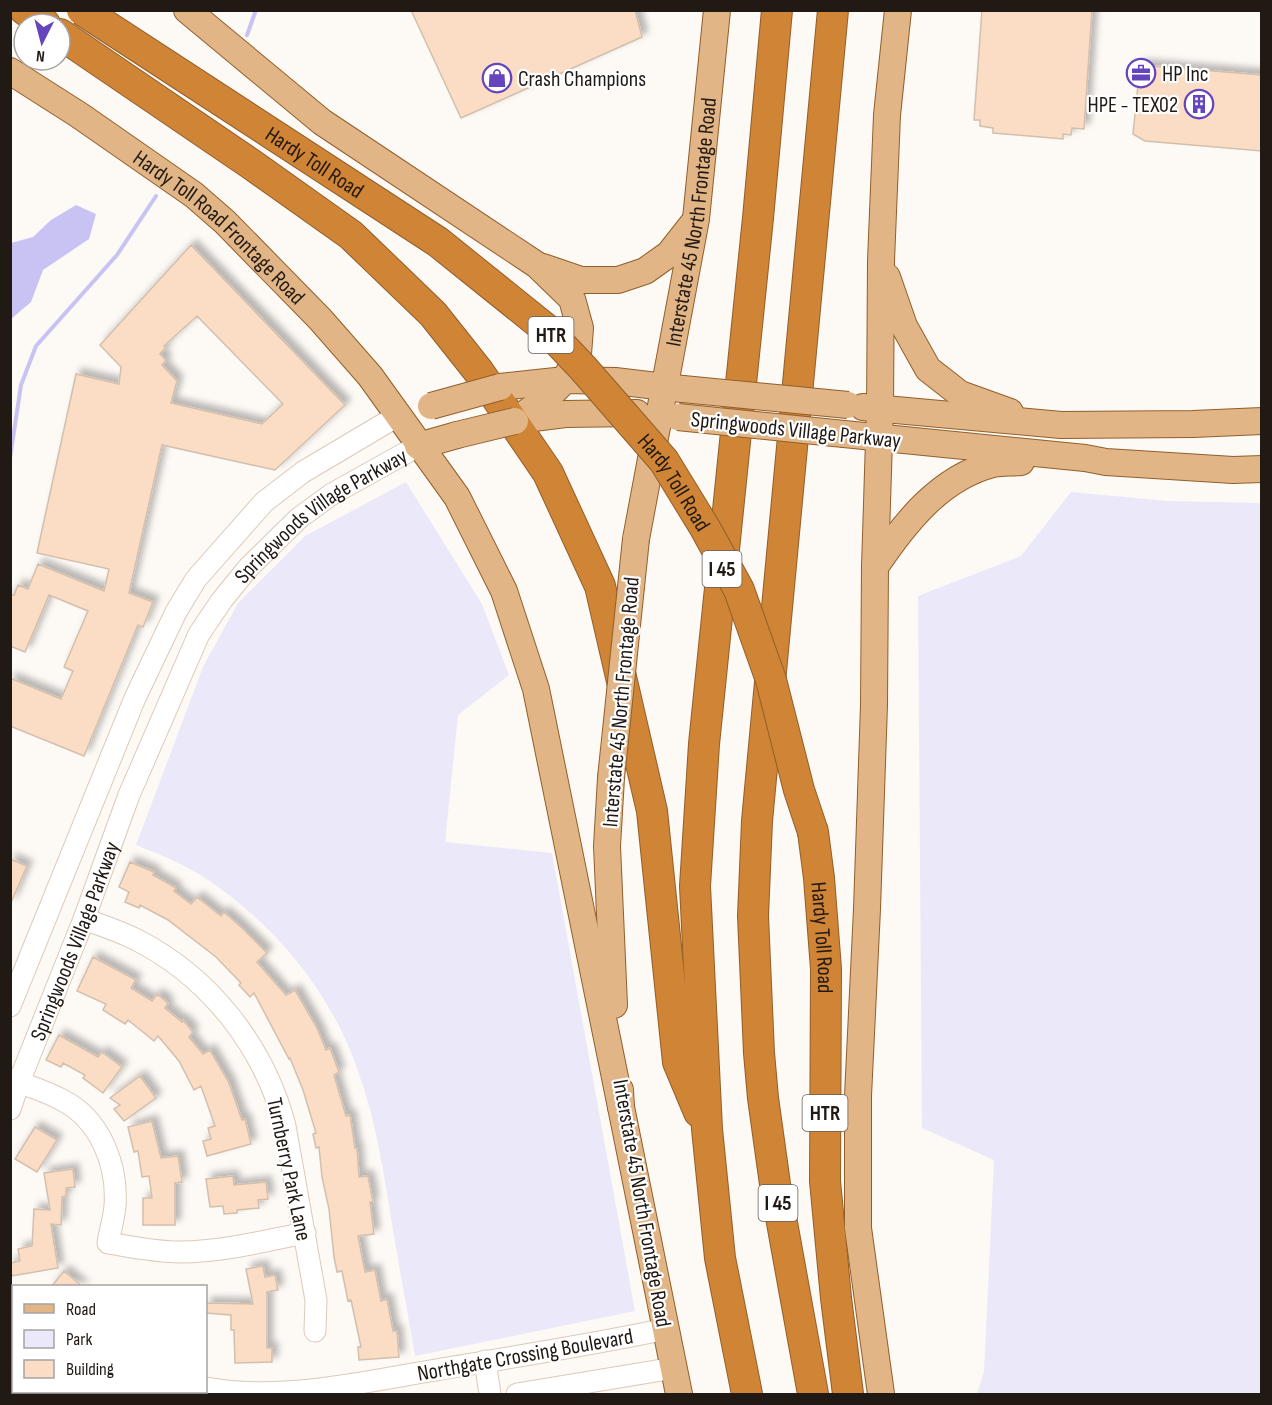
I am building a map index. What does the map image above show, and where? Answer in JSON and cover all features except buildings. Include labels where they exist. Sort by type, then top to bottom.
[{"type":"highway","name":"Hardy Toll Road","points":[[82,10],[438,242],[545,328],[664,461],[705,528],[739,590],[771,680],[799,790],[813,832],[826,969],[825,1181],[848,1395]]},
{"type":"highway","points":[[757,10],[772,66]]},
{"type":"highway","name":"I 45","points":[[747,1395],[720,1258],[706,1129],[695,886],[704,744],[777,10]]},
{"type":"highway","name":"I 45","points":[[813,1395],[775,1184],[763,1098],[753,916],[758,821],[832,10]]},
{"type":"highway","points":[[829,51],[848,10]]},
{"type":"highway","name":"Hardy Toll Road","points":[[72,42],[351,235],[433,314],[479,372],[548,473],[600,586],[652,811],[678,1062],[706,1129]]},
{"type":"main road","points":[[187,10],[322,122],[537,265],[572,299],[580,328],[578,354],[558,393]]},
{"type":"main road","name":"Interstate 45 North Frontage Road","points":[[680,1395],[621,1107],[607,846],[611,778],[636,539],[669,416],[674,387],[696,219],[717,10]]},
{"type":"main road","points":[[881,1395],[858,1228],[858,1096],[873,729],[881,261],[887,115],[898,10]]},
{"type":"main road","name":"Hardy Toll Road Frontage Road","points":[[10,71],[194,195],[225,222],[320,319],[370,376],[399,415],[418,446],[457,497],[504,591],[536,689],[621,1107]]},
{"type":"main road","points":[[537,265],[581,280],[618,280],[645,271],[669,255],[696,219]]},
{"type":"main road","points":[[881,261],[904,326],[928,369],[960,394],[1044,424]]},
{"type":"main road","points":[[579,339],[586,357],[615,381]]},
{"type":"main road","name":"Springwoods Village Parkway","points":[[418,446],[515,421],[558,393],[615,381],[1044,424],[1193,424],[1262,421]]},
{"type":"main road","name":"Springwoods Village Parkway","points":[[399,415],[500,387],[558,393],[637,413],[1106,462],[1233,470],[1262,469]]},
{"type":"main road","points":[[875,567],[891,543],[921,508],[951,481],[993,464],[1028,462],[1083,468],[1106,462]]},
{"type":"street","name":"Springwoods Village Parkway","points":[[10,1006],[135,698],[176,612],[196,579],[264,502],[303,472],[399,415]]},
{"type":"street","name":"Springwoods Village Parkway","points":[[10,1109],[15,1081],[84,919],[129,795],[199,634],[222,600],[268,546],[299,518],[332,494],[418,446]]},
{"type":"street","points":[[196,579],[222,600]]},
{"type":"street","points":[[101,784],[129,795]]},
{"type":"street","name":"Turnberry Park Lane","points":[[84,919],[135,939],[168,958],[206,988],[238,1026],[259,1061],[278,1100],[285,1126],[316,1300],[315,1331]]},
{"type":"street","points":[[15,1081],[65,1101],[90,1120],[105,1144],[113,1174],[115,1205],[108,1242],[144,1249],[180,1252],[220,1249],[305,1233]]},
{"type":"street","name":"Northgate Crossing Boulevard","points":[[216,1391],[278,1394],[666,1329]]},
{"type":"street","points":[[485,1361],[490,1395]]},
{"type":"street","name":"Northgate Crossing Boulevard","points":[[517,1395],[674,1368]]},
{"type":"green space","points":[[406,482],[482,604],[509,675],[458,715],[445,842],[552,853],[635,1311],[415,1356],[375,1130],[358,1071],[332,1013],[296,961],[253,915],[202,876],[136,845],[203,667],[238,603],[305,536]]},
{"type":"green space","points":[[1071,492],[1168,501],[1261,503],[1261,1394],[977,1394],[984,1372],[994,1160],[922,1128],[918,596],[1021,556]]},
{"type":"shaded area","points":[[76,205],[96,214],[89,239],[43,270],[31,302],[11,319],[11,243],[33,237],[51,220]]},
{"type":"waterway","points":[[247,35],[256,10]]},
{"type":"waterway","points":[[10,458],[21,385],[36,346],[117,255],[156,196]]},
{"type":"place","name":"HP Inc","points":[[1141,73]]},
{"type":"place","name":"Crash Champions","points":[[497,78]]},
{"type":"place","name":"HPE - TEX02","points":[[1199,104]]}]
